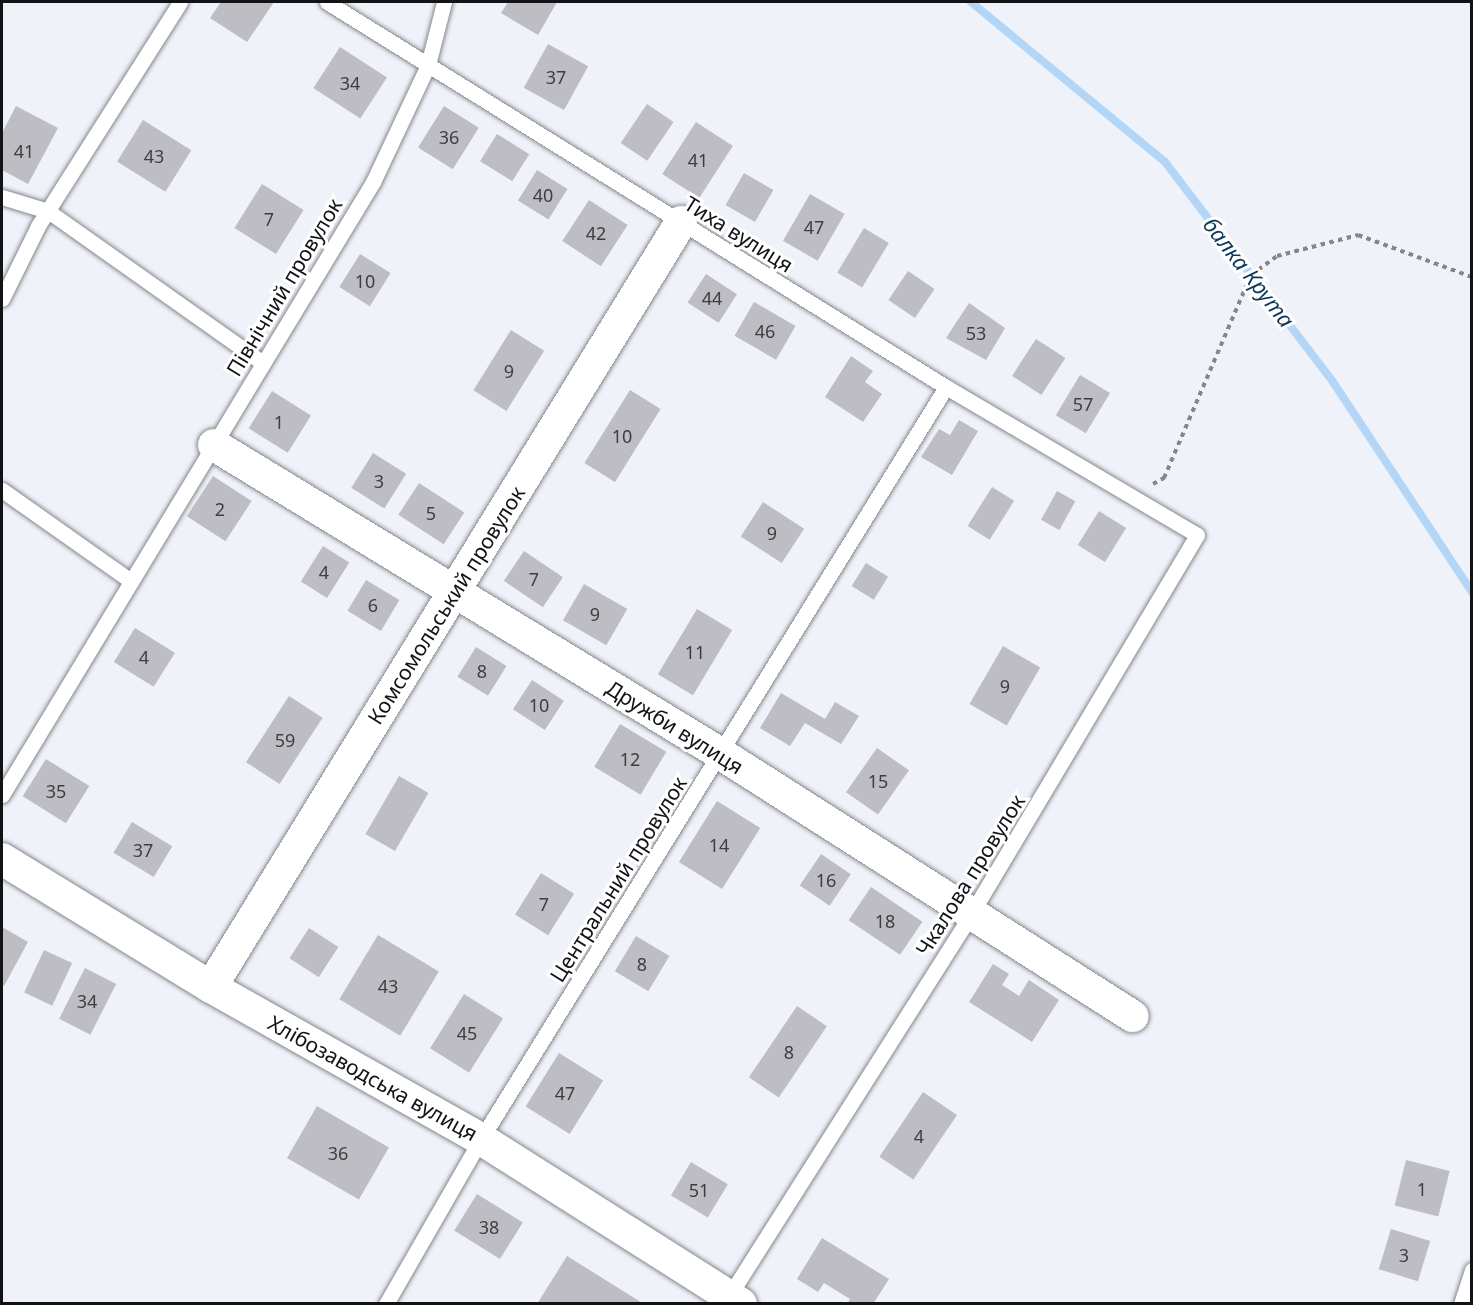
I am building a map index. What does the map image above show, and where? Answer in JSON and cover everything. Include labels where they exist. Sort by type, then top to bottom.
[{"type":"street","name":"Комсомольський провулок","points":[[211,987],[681,222]]},
{"type":"street","name":"Дружби вулиця","points":[[214,445],[721,754],[1133,1016]]},
{"type":"street","name":"Хлібозаводська вулиця","points":[[2,859],[211,987],[481,1139],[735,1300]]},
{"type":"lane","points":[[2,299],[48,211],[180,2]]},
{"type":"lane","name":"Тиха вулиця","points":[[327,2],[946,387],[1131,496]]},
{"type":"lane","name":"Північний провулок","points":[[2,795],[373,182],[428,65],[444,2]]},
{"type":"lane","points":[[2,197],[48,211],[263,363]]},
{"type":"lane","name":"Центральний провулок","points":[[386,1304],[481,1139],[946,387]]},
{"type":"lane","points":[[2,490],[131,581]]},
{"type":"lane","name":"Чкалова провулок","points":[[735,1300],[972,913],[1197,535],[1131,496]]},
{"type":"lane","points":[[1461,1304],[1472,1270]]},
{"type":"path","points":[[1131,496],[1164,478],[1251,275],[1277,256],[1358,235],[1472,277]]},
{"type":"building","points":[[221,2],[274,2],[247,42],[210,18]]},
{"type":"building","points":[[508,2],[557,2],[538,35],[501,13]]},
{"type":"building","points":[[548,44],[588,66],[564,110],[524,88]]},
{"type":"building","points":[[340,47],[387,77],[360,119],[313,88]]},
{"type":"building","points":[[647,104],[674,122],[647,161],[621,143]]},
{"type":"building","points":[[16,106],[58,128],[28,184],[2,170],[2,133]]},
{"type":"building","points":[[444,106],[479,128],[453,169],[418,148]]},
{"type":"building","points":[[143,120],[191,150],[165,192],[117,162]]},
{"type":"building","points":[[696,122],[733,146],[699,198],[662,174]]},
{"type":"building","points":[[497,134],[529,154],[512,181],[480,161]]},
{"type":"building","points":[[537,170],[568,189],[548,220],[518,201]]},
{"type":"building","points":[[744,173],[773,190],[755,222],[726,205]]},
{"type":"building","points":[[262,184],[304,210],[276,254],[234,228]]},
{"type":"building","points":[[810,194],[845,214],[818,261],[783,241]]},
{"type":"building","points":[[589,200],[628,225],[601,266],[562,241]]},
{"type":"building","points":[[864,228],[889,243],[862,288],[837,273]]},
{"type":"building","points":[[360,254],[391,273],[370,306],[339,287]]},
{"type":"building","points":[[908,271],[935,289],[915,318],[888,300]]},
{"type":"building","points":[[706,274],[737,294],[719,323],[687,303]]},
{"type":"building","points":[[754,302],[796,326],[776,360],[734,336]]},
{"type":"building","points":[[969,303],[1005,328],[986,360],[946,338]]},
{"type":"building","points":[[511,330],[544,351],[506,411],[473,390]]},
{"type":"building","points":[[1036,339],[1065,358],[1041,395],[1012,376]]},
{"type":"building","points":[[851,356],[873,371],[865,382],[882,394],[863,422],[825,397]]},
{"type":"building","points":[[1080,375],[1110,393],[1086,433],[1056,415]]},
{"type":"building","points":[[630,390],[661,409],[615,482],[584,463]]},
{"type":"building","points":[[272,391],[311,415],[288,453],[249,428]]},
{"type":"building","points":[[959,420],[978,431],[952,475],[921,457],[939,429],[950,435]]},
{"type":"building","points":[[373,453],[406,474],[384,508],[351,488]]},
{"type":"building","points":[[213,476],[252,501],[225,541],[187,516]]},
{"type":"building","points":[[419,483],[464,512],[444,544],[398,515]]},
{"type":"building","points":[[992,487],[1014,501],[990,540],[968,526]]},
{"type":"building","points":[[1057,491],[1075,501],[1059,530],[1041,520]]},
{"type":"building","points":[[763,502],[804,529],[782,563],[741,536]]},
{"type":"building","points":[[1099,511],[1126,528],[1105,562],[1078,545]]},
{"type":"building","points":[[323,546],[349,562],[327,598],[301,582]]},
{"type":"building","points":[[524,551],[563,577],[543,607],[504,581]]},
{"type":"building","points":[[866,563],[888,577],[874,600],[852,586]]},
{"type":"building","points":[[366,580],[399,600],[381,631],[347,611]]},
{"type":"building","points":[[584,584],[627,609],[606,645],[563,620]]},
{"type":"building","points":[[697,609],[732,630],[693,695],[658,674]]},
{"type":"building","points":[[135,628],[175,653],[154,687],[114,662]]},
{"type":"building","points":[[1003,646],[1040,667],[1007,726],[970,704]]},
{"type":"building","points":[[476,647],[507,666],[488,696],[457,677]]},
{"type":"building","points":[[532,680],[564,701],[545,730],[513,709]]},
{"type":"building","points":[[781,693],[825,719],[835,702],[859,716],[841,744],[805,723],[790,746],[760,728]]},
{"type":"building","points":[[289,696],[323,718],[280,784],[246,762]]},
{"type":"building","points":[[620,724],[666,752],[641,795],[594,767]]},
{"type":"building","points":[[877,748],[909,770],[878,815],[846,792]]},
{"type":"building","points":[[46,759],[89,786],[66,823],[23,796]]},
{"type":"building","points":[[399,776],[428,793],[395,851],[366,834]]},
{"type":"building","points":[[717,801],[760,828],[722,889],[679,862]]},
{"type":"building","points":[[132,822],[172,846],[154,877],[113,853]]},
{"type":"building","points":[[821,854],[851,874],[830,906],[800,886]]},
{"type":"building","points":[[541,873],[574,894],[548,935],[515,915]]},
{"type":"building","points":[[871,887],[922,922],[900,955],[849,920]]},
{"type":"building","points":[[2,927],[28,942],[4,986],[2,985]]},
{"type":"building","points":[[309,928],[338,947],[319,977],[289,958]]},
{"type":"building","points":[[378,935],[439,972],[400,1036],[339,999]]},
{"type":"building","points":[[636,936],[669,956],[648,991],[615,971]]},
{"type":"building","points":[[44,950],[72,963],[52,1006],[24,993]]},
{"type":"building","points":[[993,964],[1009,974],[1002,985],[1019,996],[1029,980],[1059,1000],[1032,1042],[969,1002]]},
{"type":"building","points":[[85,968],[116,984],[90,1035],[59,1019]]},
{"type":"building","points":[[464,994],[503,1018],[469,1073],[430,1048]]},
{"type":"building","points":[[797,1006],[827,1026],[779,1097],[749,1077]]},
{"type":"building","points":[[559,1053],[603,1081],[570,1134],[526,1106]]},
{"type":"building","points":[[923,1092],[957,1115],[913,1180],[879,1157]]},
{"type":"building","points":[[317,1106],[389,1148],[359,1199],[287,1158]]},
{"type":"building","points":[[1406,1160],[1450,1171],[1438,1216],[1395,1206]]},
{"type":"building","points":[[691,1162],[728,1184],[708,1218],[671,1195]]},
{"type":"building","points":[[477,1194],[523,1223],[500,1259],[454,1230]]},
{"type":"building","points":[[1391,1229],[1430,1241],[1418,1281],[1379,1269]]},
{"type":"building","points":[[822,1238],[889,1279],[873,1304],[847,1304],[850,1299],[824,1283],[818,1292],[797,1279]]},
{"type":"building","points":[[567,1256],[644,1304],[537,1304]]},
{"type":"waterway","name":"балка Крута","points":[[971,2],[1165,162],[1333,382],[1472,592]]}]
